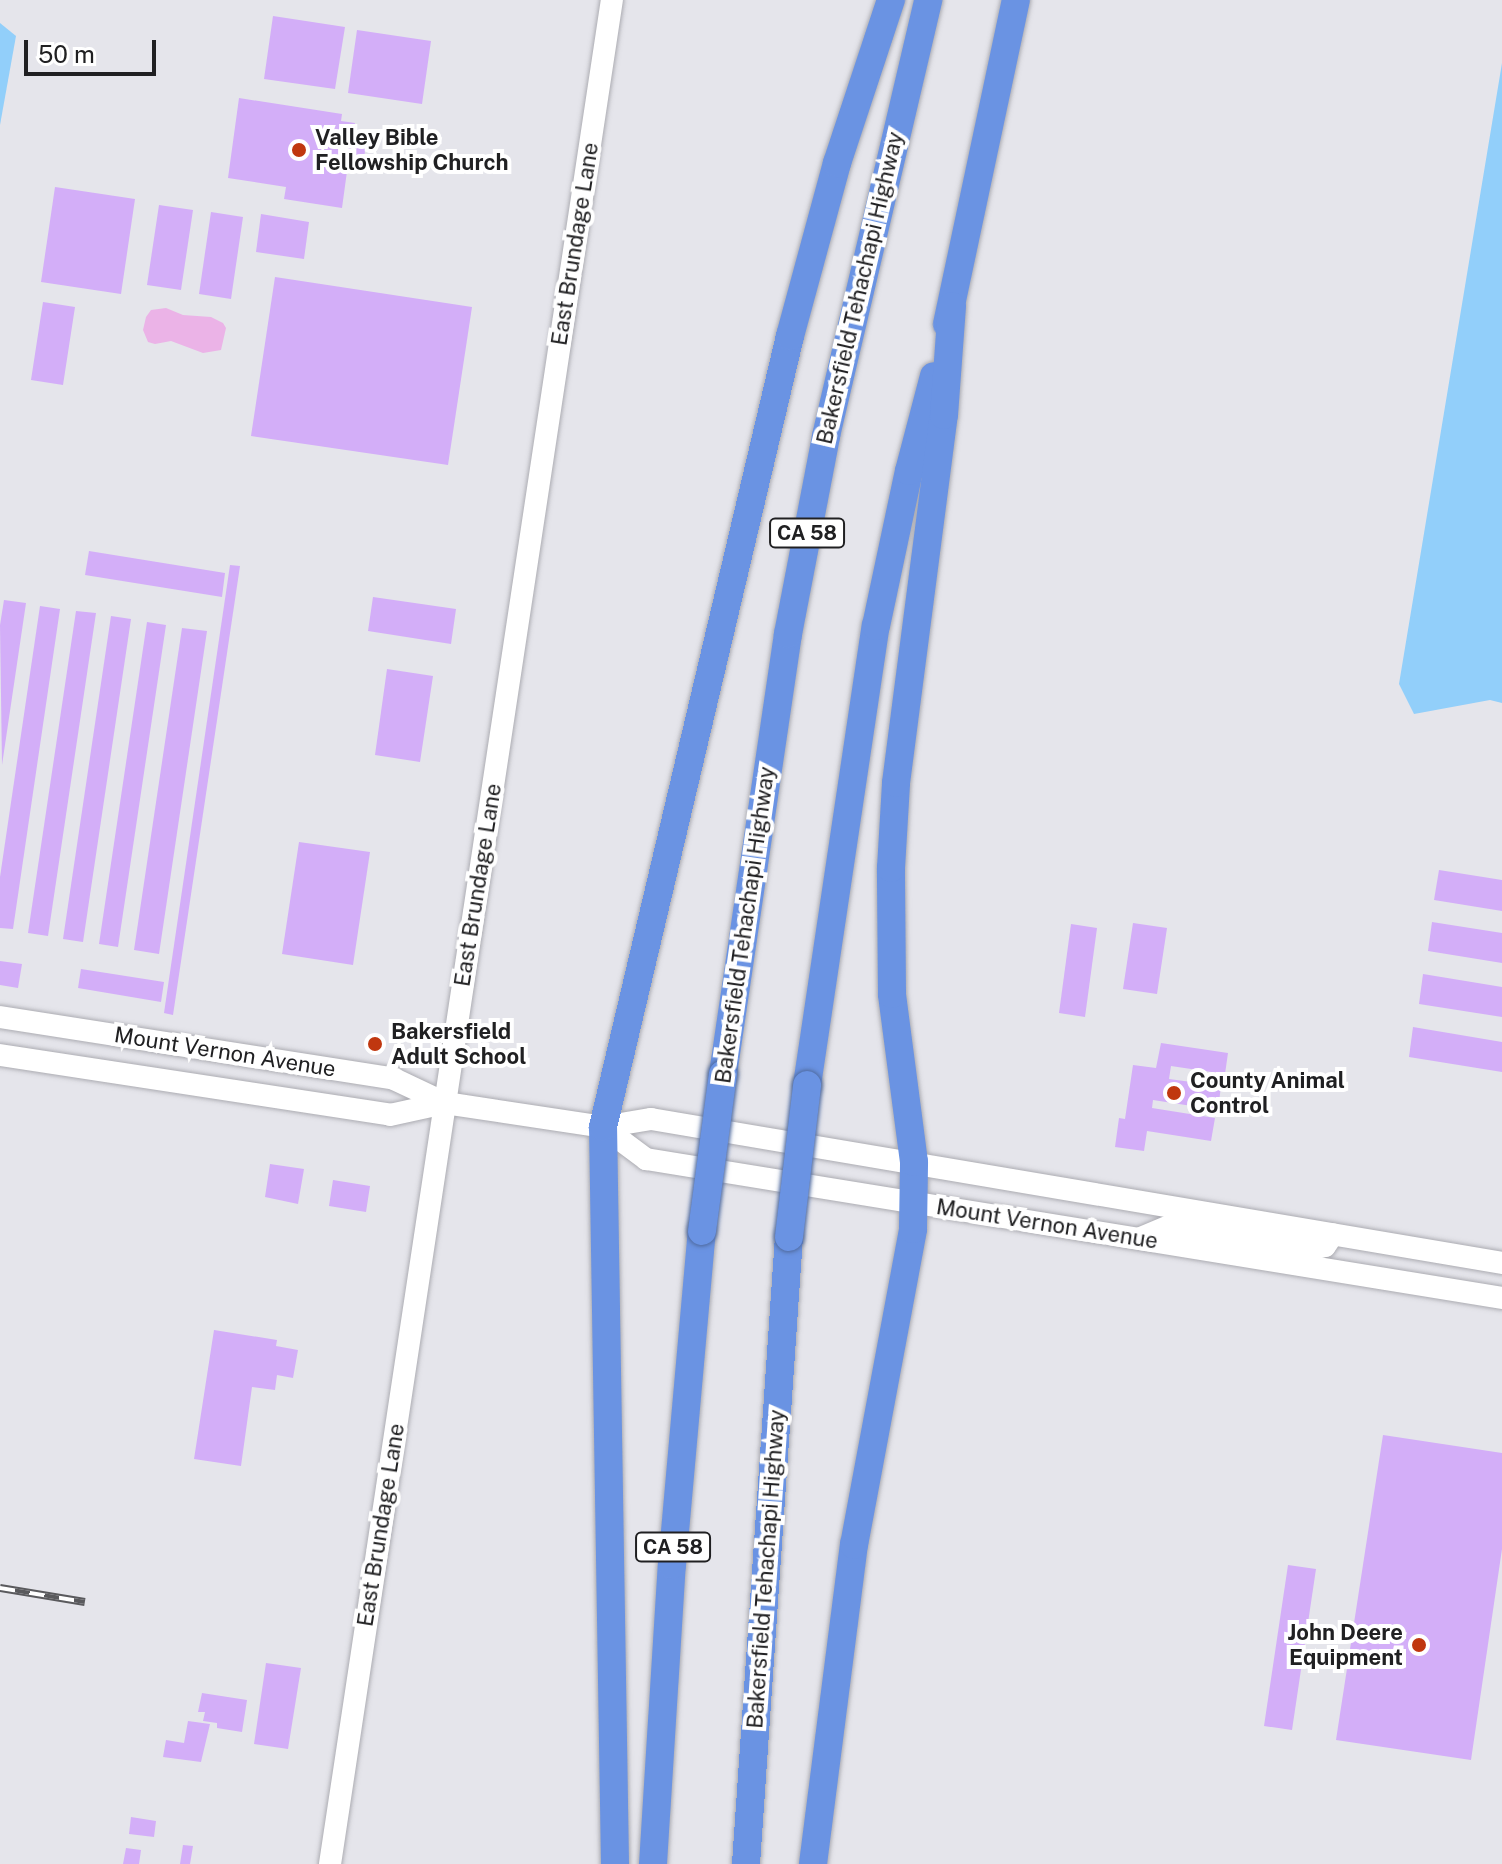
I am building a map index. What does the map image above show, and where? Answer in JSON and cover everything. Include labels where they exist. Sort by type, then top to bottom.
[{"type":"highway","points":[[615,1864],[603,1127],[797,309],[837,163],[891,0]]},
{"type":"highway","name":"Bakersfield Tehachapi Highway","points":[[653,1864],[672,1565],[702,1231],[723,1074],[788,634],[830,421],[928,0]]},
{"type":"highway","name":"Bakersfield Tehachapi Highway","points":[[746,1864],[789,1237],[807,1085],[876,626],[909,471],[952,306],[1016,0]]},
{"type":"highway","points":[[813,1864],[854,1545],[913,1229],[914,1162],[892,994],[891,868],[896,783],[944,415],[952,306]]},
{"type":"main road","name":"East Brundage Lane","points":[[330,1864],[612,0]]},
{"type":"main road","name":"Mount Vernon Avenue","points":[[0,1017],[394,1079],[445,1103],[603,1127],[651,1119],[1502,1263]]},
{"type":"main road","name":"Mount Vernon Avenue","points":[[0,1055],[390,1115],[445,1103]]},
{"type":"main road","name":"Mount Vernon Avenue","points":[[603,1127],[646,1159],[1502,1298]]},
{"type":"main road","points":[[1140,1239],[1171,1225],[1312,1249],[1325,1246],[1333,1234]]},
{"type":"shaded area","points":[[166,308],[183,315],[211,317],[223,323],[226,328],[221,350],[203,353],[171,341],[148,342],[143,330],[146,317],[151,310]]},
{"type":"water","points":[[0,23],[16,36],[0,125]]},
{"type":"water","points":[[1502,63],[1502,703],[1490,700],[1414,714],[1399,684]]},
{"type":"building","points":[[273,16],[345,27],[335,89],[264,79]]},
{"type":"building","points":[[357,30],[431,41],[422,104],[348,93]]},
{"type":"building","name":"Valley Bible Fellowship Church","points":[[239,98],[342,114],[341,121],[355,123],[353,134],[367,136],[363,166],[348,164],[342,208],[284,199],[286,187],[228,178]]},
{"type":"building","points":[[55,187],[135,199],[121,294],[41,282]]},
{"type":"building","points":[[159,205],[193,210],[181,290],[147,285]]},
{"type":"building","points":[[211,212],[243,217],[231,299],[199,294]]},
{"type":"building","points":[[261,214],[309,222],[304,259],[256,252]]},
{"type":"building","points":[[275,277],[472,307],[448,465],[251,436]]},
{"type":"building","points":[[43,302],[75,307],[63,385],[31,380]]},
{"type":"building","points":[[89,551],[225,573],[222,597],[85,575]]},
{"type":"building","points":[[230,565],[240,566],[173,1015],[164,1013]]},
{"type":"building","points":[[373,597],[456,609],[451,644],[368,631]]},
{"type":"building","points":[[4,600],[26,603],[2,765],[0,625]]},
{"type":"building","points":[[40,606],[60,609],[13,929],[0,928],[0,877]]},
{"type":"building","points":[[76,611],[96,613],[48,936],[28,933]]},
{"type":"building","points":[[111,616],[131,619],[83,942],[63,939]]},
{"type":"building","points":[[147,622],[166,625],[118,947],[99,944]]},
{"type":"building","points":[[182,628],[207,631],[159,954],[134,950]]},
{"type":"building","points":[[387,669],[433,676],[420,762],[375,755]]},
{"type":"building","points":[[299,842],[370,852],[353,965],[282,954]]},
{"type":"building","points":[[1439,870],[1502,880],[1502,911],[1434,900]]},
{"type":"building","points":[[1432,922],[1502,933],[1502,963],[1428,951]]},
{"type":"building","points":[[1133,923],[1167,928],[1157,994],[1123,989]]},
{"type":"building","points":[[1071,924],[1097,928],[1085,1017],[1059,1013]]},
{"type":"building","points":[[0,961],[22,964],[18,988],[0,985]]},
{"type":"building","points":[[81,969],[164,982],[161,1002],[78,988]]},
{"type":"building","points":[[1423,974],[1502,987],[1502,1017],[1419,1004]]},
{"type":"building","points":[[1413,1027],[1502,1042],[1502,1072],[1409,1057]]},
{"type":"building","name":"County Animal Control","points":[[1161,1043],[1228,1053],[1225,1074],[1171,1066],[1169,1079],[1221,1086],[1218,1110],[1153,1100],[1152,1108],[1215,1118],[1211,1141],[1147,1131],[1144,1151],[1115,1147],[1119,1118],[1125,1119],[1133,1065],[1156,1068]]},
{"type":"building","points":[[270,1164],[304,1169],[298,1204],[265,1197]]},
{"type":"building","points":[[333,1180],[370,1186],[366,1212],[329,1206]]},
{"type":"building","points":[[214,1330],[277,1340],[276,1346],[298,1350],[293,1378],[277,1375],[275,1390],[252,1387],[241,1466],[194,1459]]},
{"type":"building","name":"John Deere Equipment","points":[[1383,1435],[1502,1453],[1502,1549],[1471,1760],[1336,1740]]},
{"type":"building","points":[[1288,1565],[1316,1569],[1292,1730],[1264,1726]]},
{"type":"building","points":[[266,1663],[301,1668],[288,1749],[254,1744]]},
{"type":"building","points":[[202,1693],[247,1700],[242,1732],[217,1728],[217,1723],[203,1721],[205,1712],[198,1712]]},
{"type":"building","points":[[188,1721],[210,1724],[201,1762],[163,1757],[166,1740],[184,1743]]},
{"type":"building","points":[[131,1817],[156,1821],[154,1837],[129,1834]]},
{"type":"building","points":[[183,1845],[193,1846],[190,1864],[180,1864]]},
{"type":"building","points":[[126,1848],[141,1850],[139,1864],[123,1864]]},
{"type":"railway","points":[[0,1588],[85,1602]]},
{"type":"place","name":"Valley Bible Fellowship Church","points":[[299,150]]},
{"type":"place","name":"Bakersfield Adult School","points":[[375,1044]]},
{"type":"place","name":"County Animal Control","points":[[1174,1093]]},
{"type":"place","name":"John Deere Equipment","points":[[1419,1645]]}]
